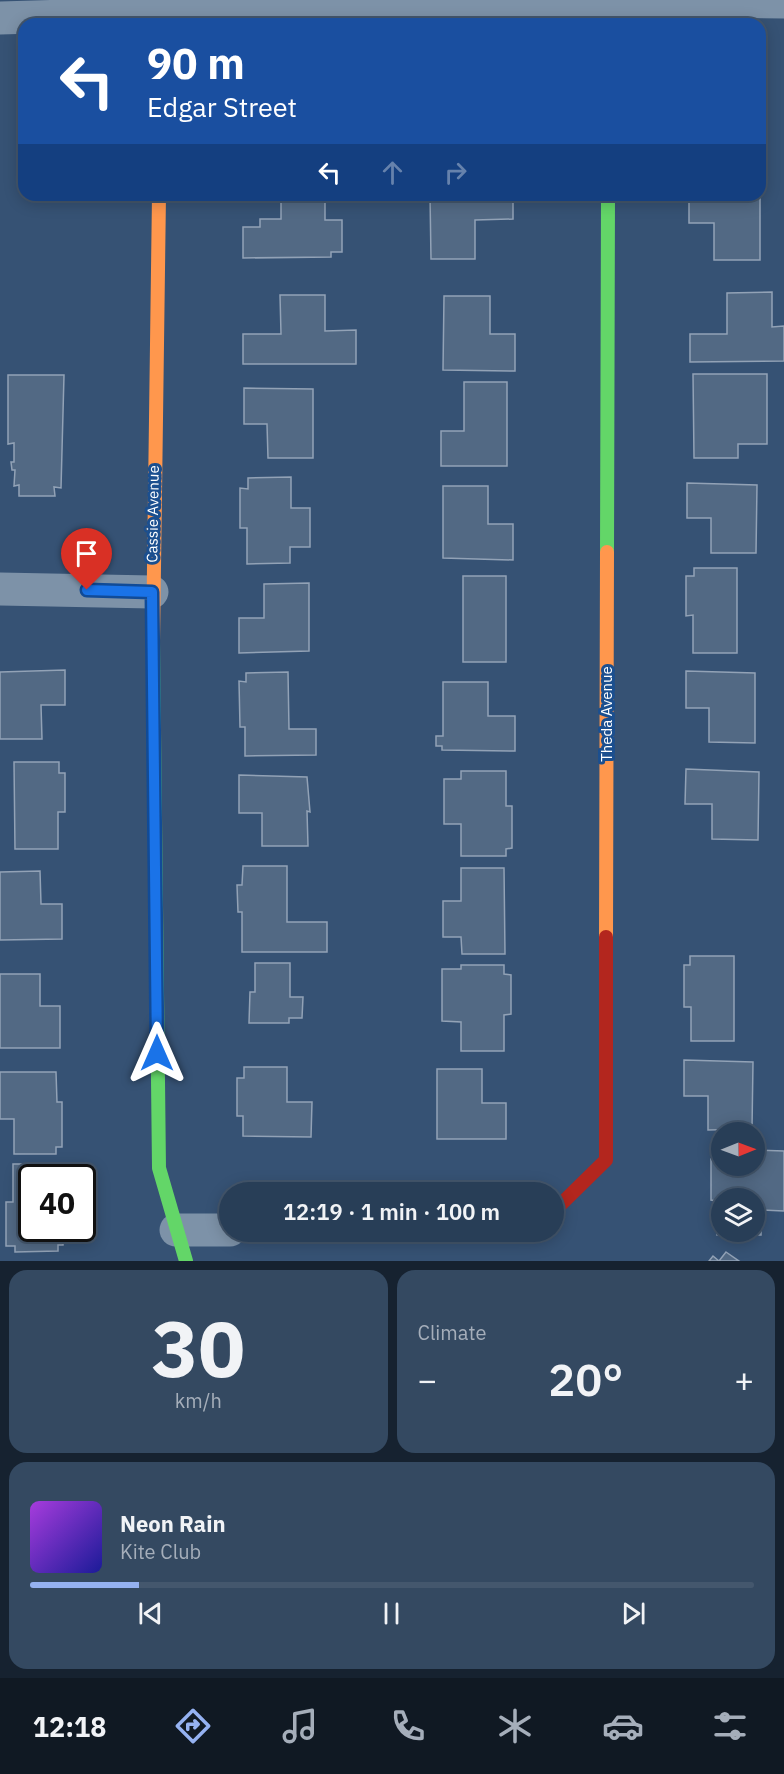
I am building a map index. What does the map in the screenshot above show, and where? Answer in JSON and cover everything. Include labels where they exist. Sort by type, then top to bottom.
[{"type":"street","points":[[0,18],[609,0],[784,2]]},
{"type":"street","points":[[609,0],[609,18]]},
{"type":"street","name":"Cassie Avenue","points":[[159,201],[152,592],[159,1168],[186,1261]]},
{"type":"street","name":"Theda Avenue","points":[[564,1201],[606,1160],[608,201]]},
{"type":"street","points":[[0,589],[152,592]]},
{"type":"street","points":[[176,1230],[219,1230]]},
{"type":"building","points":[[281,201],[325,201],[325,220],[342,220],[342,252],[331,252],[331,257],[243,258],[243,227],[260,227],[260,219],[281,219]]},
{"type":"building","points":[[430,201],[513,201],[513,219],[475,220],[475,259],[431,259]]},
{"type":"building","points":[[689,201],[760,201],[760,260],[714,260],[714,223],[689,223]]},
{"type":"building","points":[[772,292],[772,327],[784,326],[784,361],[690,362],[690,334],[727,334],[727,293]]},
{"type":"building","points":[[280,295],[325,295],[325,331],[356,330],[356,364],[243,364],[243,334],[281,334]]},
{"type":"building","points":[[444,296],[490,296],[490,334],[515,334],[515,371],[443,370]]},
{"type":"building","points":[[693,374],[767,374],[767,444],[738,444],[738,458],[694,458]]},
{"type":"building","points":[[8,375],[64,375],[61,488],[54,487],[55,496],[19,496],[19,485],[14,486],[15,470],[12,470],[11,462],[14,462],[14,443],[8,444]]},
{"type":"building","points":[[464,382],[507,382],[507,466],[441,466],[441,431],[464,431]]},
{"type":"building","points":[[244,388],[313,389],[313,458],[268,458],[267,424],[244,424]]},
{"type":"building","points":[[291,477],[291,508],[310,508],[310,547],[290,547],[290,563],[247,564],[247,528],[240,528],[240,488],[248,489],[248,478]]},
{"type":"building","points":[[687,483],[757,485],[756,553],[711,553],[711,518],[687,518]]},
{"type":"building","points":[[443,486],[488,486],[488,524],[513,524],[513,560],[443,558]]},
{"type":"building","points":[[694,568],[737,568],[737,653],[693,653],[693,615],[686,616],[686,576],[694,576]]},
{"type":"building","points":[[463,576],[506,576],[506,662],[463,662]]},
{"type":"building","points":[[309,583],[309,651],[239,653],[239,618],[264,618],[264,584]]},
{"type":"building","points":[[65,670],[65,705],[41,705],[42,739],[0,739],[0,672]]},
{"type":"building","points":[[686,671],[755,673],[755,743],[709,742],[709,708],[686,708]]},
{"type":"building","points":[[288,672],[289,729],[316,729],[316,755],[245,756],[245,727],[240,727],[239,681],[246,682],[246,673]]},
{"type":"building","points":[[443,682],[488,682],[488,716],[515,716],[515,751],[442,750],[442,746],[436,746],[436,736],[443,736]]},
{"type":"building","points":[[14,762],[59,762],[59,773],[65,773],[65,812],[58,812],[58,849],[15,849]]},
{"type":"building","points":[[686,769],[759,772],[758,840],[712,839],[712,804],[685,804]]},
{"type":"building","points":[[461,771],[506,771],[506,806],[512,806],[512,848],[506,849],[506,856],[461,856],[461,824],[444,824],[444,779],[461,779]]},
{"type":"building","points":[[239,775],[307,777],[310,812],[307,811],[308,846],[262,846],[262,813],[239,813]]},
{"type":"building","points":[[243,866],[287,866],[287,922],[327,922],[327,952],[242,952],[242,912],[238,912],[237,885],[242,885]]},
{"type":"building","points":[[461,868],[504,868],[505,954],[462,954],[461,937],[443,937],[443,901],[461,901]]},
{"type":"building","points":[[40,871],[41,904],[62,904],[62,939],[0,940],[0,872]]},
{"type":"building","points":[[690,956],[734,956],[734,1041],[691,1041],[691,1007],[684,1007],[684,965],[690,965]]},
{"type":"building","points":[[255,963],[290,963],[290,997],[303,997],[302,1018],[289,1018],[289,1023],[249,1023],[250,992],[255,992]]},
{"type":"building","points":[[461,965],[504,965],[504,974],[511,975],[511,1014],[504,1015],[504,1051],[461,1051],[461,1022],[442,1021],[442,969],[461,969]]},
{"type":"building","points":[[0,974],[40,974],[40,1006],[60,1006],[60,1048],[0,1048]]},
{"type":"building","points":[[684,1060],[753,1062],[752,1122],[711,1122],[711,1130],[708,1130],[708,1096],[684,1096]]},
{"type":"building","points":[[244,1067],[287,1067],[287,1102],[312,1102],[311,1137],[243,1136],[243,1116],[237,1116],[237,1078],[244,1078]]},
{"type":"building","points":[[437,1069],[482,1069],[482,1103],[506,1103],[506,1139],[437,1139]]},
{"type":"building","points":[[0,1072],[56,1072],[57,1102],[62,1102],[62,1147],[56,1147],[56,1154],[14,1154],[14,1119],[0,1119]]},
{"type":"building","points":[[765,1150],[784,1151],[784,1211],[765,1210],[765,1188],[711,1188],[711,1176],[765,1176]]},
{"type":"building","points":[[13,1164],[18,1164],[18,1242],[63,1242],[63,1245],[58,1245],[58,1251],[15,1252],[15,1246],[6,1246],[6,1202],[13,1202]]},
{"type":"building","points":[[726,1252],[739,1261],[719,1261]]},
{"type":"building","points":[[713,1256],[719,1261],[709,1261]]},
{"type":"traffic: fast","points":[[607,552],[608,201]]},
{"type":"traffic: fast","points":[[153,642],[159,1168],[186,1261]]},
{"type":"traffic: slow","points":[[153,642],[159,201]]},
{"type":"traffic: slow","points":[[606,937],[607,552]]},
{"type":"traffic: jam","points":[[564,1201],[606,1160],[606,937]]},
{"type":"route","points":[[87,590],[152,592],[157,1053]]}]
